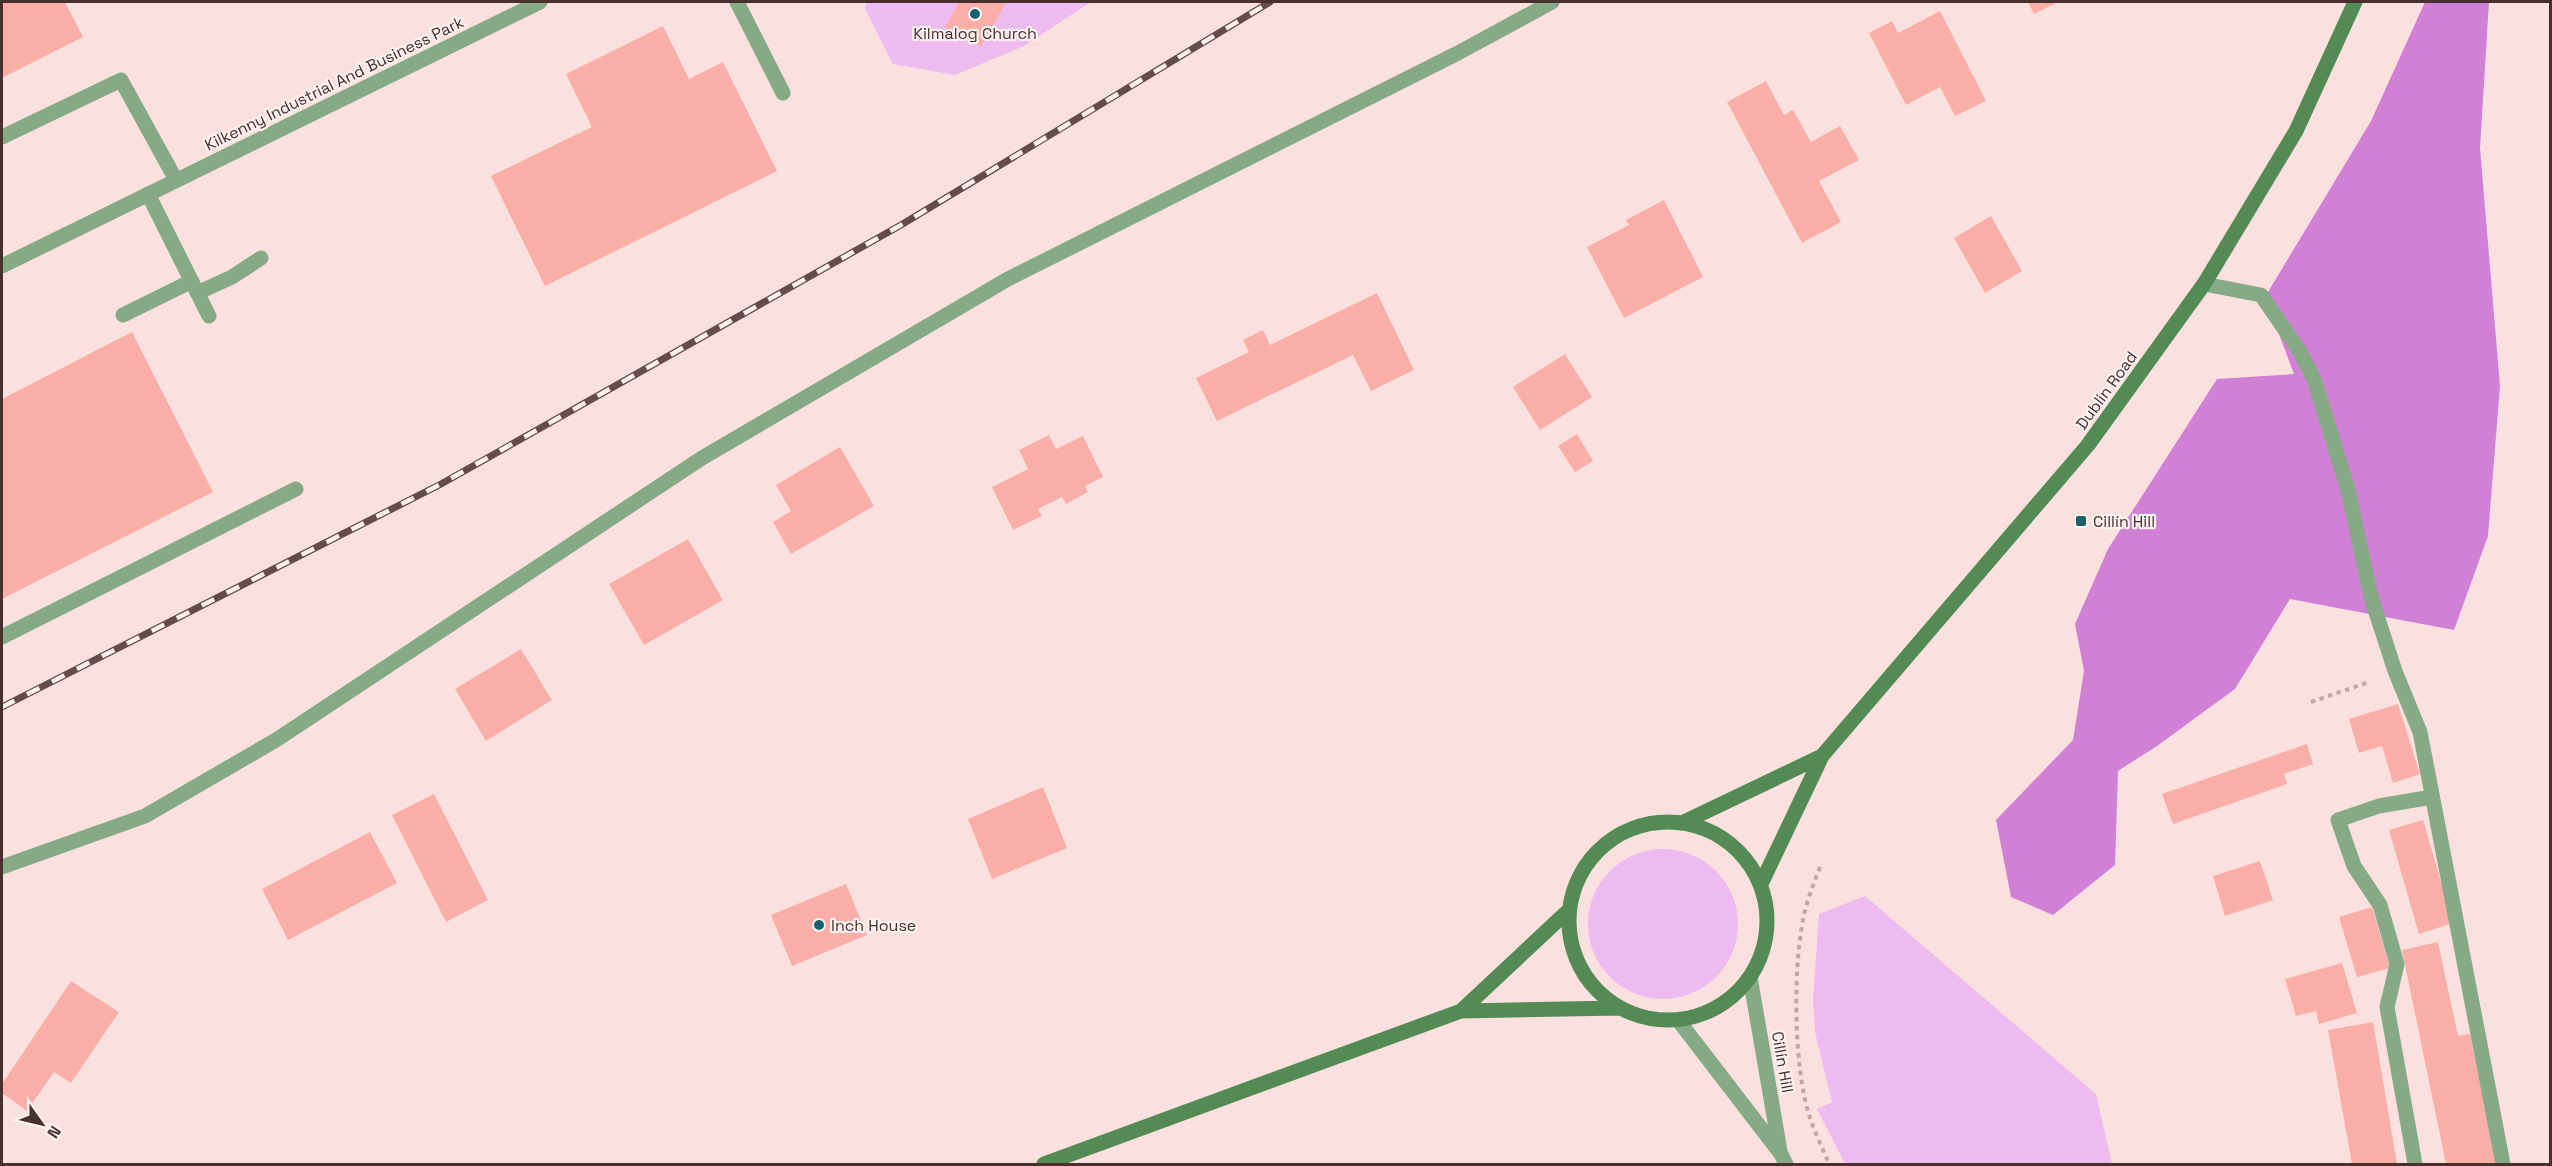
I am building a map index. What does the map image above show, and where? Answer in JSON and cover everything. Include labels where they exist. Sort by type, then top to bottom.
[{"type":"main road","name":"Dublin Road","points":[[1822,756],[2088,445],[2204,284],[2296,131],[2355,2]]},
{"type":"main road","points":[[1684,822],[1822,756]]},
{"type":"main road","points":[[1761,885],[1822,756]]},
{"type":"main road","points":[[1652,822],[1684,822],[1717,834],[1743,855],[1761,885],[1768,916],[1764,948],[1750,977],[1737,994],[1719,1007],[1699,1016],[1678,1020],[1647,1018],[1619,1008],[1596,990],[1579,967],[1570,939],[1569,910],[1578,879],[1596,852],[1621,832],[1652,822]]},
{"type":"main road","points":[[1461,1011],[1569,910]]},
{"type":"main road","points":[[1044,1164],[1461,1011],[1619,1008]]},
{"type":"street","name":"Kilkenny Industrial And Business Park","points":[[2,266],[540,2]]},
{"type":"street","points":[[737,2],[783,93]]},
{"type":"street","points":[[2,867],[145,816],[276,740],[702,458],[1008,279],[1458,53],[1552,2]]},
{"type":"street","points":[[2,137],[121,80],[176,180]]},
{"type":"street","points":[[148,194],[209,316]]},
{"type":"street","points":[[123,315],[195,287],[232,278],[261,258]]},
{"type":"street","points":[[2204,284],[2261,295],[2299,350],[2314,379],[2348,490],[2371,597],[2395,671],[2420,732],[2504,1164]]},
{"type":"street","points":[[2,638],[296,489]]},
{"type":"street","points":[[2415,1164],[2387,1007],[2397,964],[2380,905],[2354,866],[2338,820],[2379,806],[2432,797]]},
{"type":"street","name":"Cillín Hill","points":[[1750,977],[1783,1159]]},
{"type":"street","name":"Cillín Hill","points":[[1678,1020],[1783,1159]]},
{"type":"path","points":[[2311,702],[2395,671]]},
{"type":"path","points":[[1820,867],[1806,908],[1799,950],[1797,1033],[1799,1063],[1809,1116],[1829,1164]]},
{"type":"shaded area","points":[[867,2],[1091,2],[1024,46],[955,75],[893,64],[865,8]]},
{"type":"shaded area","points":[[2425,2],[2489,2],[2480,148],[2500,386],[2488,536],[2454,630],[2290,599],[2235,689],[2157,746],[2118,771],[2115,865],[2053,915],[2011,897],[1996,820],[2073,740],[2084,671],[2075,624],[2108,549],[2217,379],[2294,374],[2265,297],[2371,121]]},
{"type":"shaded area","points":[[1663,849],[1678,850],[1692,855],[1716,871],[1732,895],[1737,909],[1737,939],[1732,953],[1716,977],[1692,993],[1678,998],[1663,999],[1648,998],[1634,993],[1610,977],[1594,953],[1589,939],[1588,924],[1589,909],[1594,895],[1610,871],[1634,855],[1648,850]]},
{"type":"shaded area","points":[[1865,896],[2096,1094],[2112,1164],[1845,1164],[1817,1109],[1832,1102],[1815,1032],[1813,1000],[1819,914]]},
{"type":"building","points":[[2,2],[65,2],[83,37],[2,78]]},
{"type":"building","name":"Kilmalog Church","points":[[959,2],[1006,2],[981,47],[945,27]]},
{"type":"building","points":[[2028,2],[2058,2],[2034,14]]},
{"type":"building","points":[[1940,11],[1986,101],[1955,116],[1940,87],[1906,105],[1869,33],[1892,21],[1898,33]]},
{"type":"building","points":[[663,26],[689,79],[723,62],[777,171],[545,286],[491,176],[592,127],[566,74]]},
{"type":"building","points":[[1766,81],[1784,115],[1793,110],[1811,142],[1840,126],[1859,160],[1819,181],[1841,222],[1802,243],[1727,102]]},
{"type":"building","points":[[1664,200],[1703,277],[1624,318],[1587,247],[1629,225],[1626,220]]},
{"type":"building","points":[[1991,216],[2022,271],[1985,293],[1954,238]]},
{"type":"building","points":[[1377,293],[1414,370],[1371,391],[1353,355],[1217,421],[1196,378],[1249,352],[1243,340],[1263,330],[1270,345]]},
{"type":"building","points":[[132,332],[213,492],[2,599],[2,399]]},
{"type":"building","points":[[1565,354],[1592,397],[1540,430],[1513,387]]},
{"type":"building","points":[[1577,434],[1593,461],[1575,472],[1558,446]]},
{"type":"building","points":[[1049,435],[1056,449],[1083,436],[1103,477],[1085,486],[1088,492],[1066,504],[1062,497],[1038,509],[1042,516],[1013,530],[992,487],[1028,469],[1019,450]]},
{"type":"building","points":[[840,447],[874,506],[791,554],[773,522],[791,511],[776,485]]},
{"type":"building","points":[[688,539],[723,600],[644,645],[609,584]]},
{"type":"building","points":[[521,649],[552,700],[486,741],[455,689]]},
{"type":"building","points":[[2398,704],[2420,774],[2393,783],[2382,746],[2359,753],[2349,719]]},
{"type":"building","points":[[2307,744],[2313,764],[2284,774],[2287,784],[2173,824],[2162,794]]},
{"type":"building","points":[[1043,787],[1067,848],[992,879],[968,819]]},
{"type":"building","points":[[434,794],[488,900],[446,922],[392,815]]},
{"type":"building","points":[[2423,820],[2453,923],[2419,934],[2389,830]]},
{"type":"building","points":[[370,832],[397,883],[288,940],[262,889]]},
{"type":"building","points":[[2260,861],[2273,900],[2225,916],[2213,876]]},
{"type":"building","name":"Inch House","points":[[846,884],[867,935],[792,966],[771,915]]},
{"type":"building","points":[[2372,907],[2390,968],[2357,977],[2339,917]]},
{"type":"building","points":[[2438,942],[2458,1036],[2470,1034],[2497,1164],[2446,1164],[2402,950]]},
{"type":"building","points":[[2342,963],[2357,1013],[2319,1024],[2316,1011],[2296,1016],[2285,979]]},
{"type":"building","points":[[71,981],[119,1012],[71,1083],[54,1072],[27,1111],[2,1093],[2,1084]]},
{"type":"building","points":[[2373,1022],[2397,1164],[2352,1164],[2328,1030]]},
{"type":"railway","points":[[2,707],[441,484],[901,225],[1270,2]]},
{"type":"place","name":"Kilmalog Church","points":[[975,14]]},
{"type":"place","name":"Cillín Hill","points":[[2081,521]]},
{"type":"place","name":"Inch House","points":[[819,925]]}]
